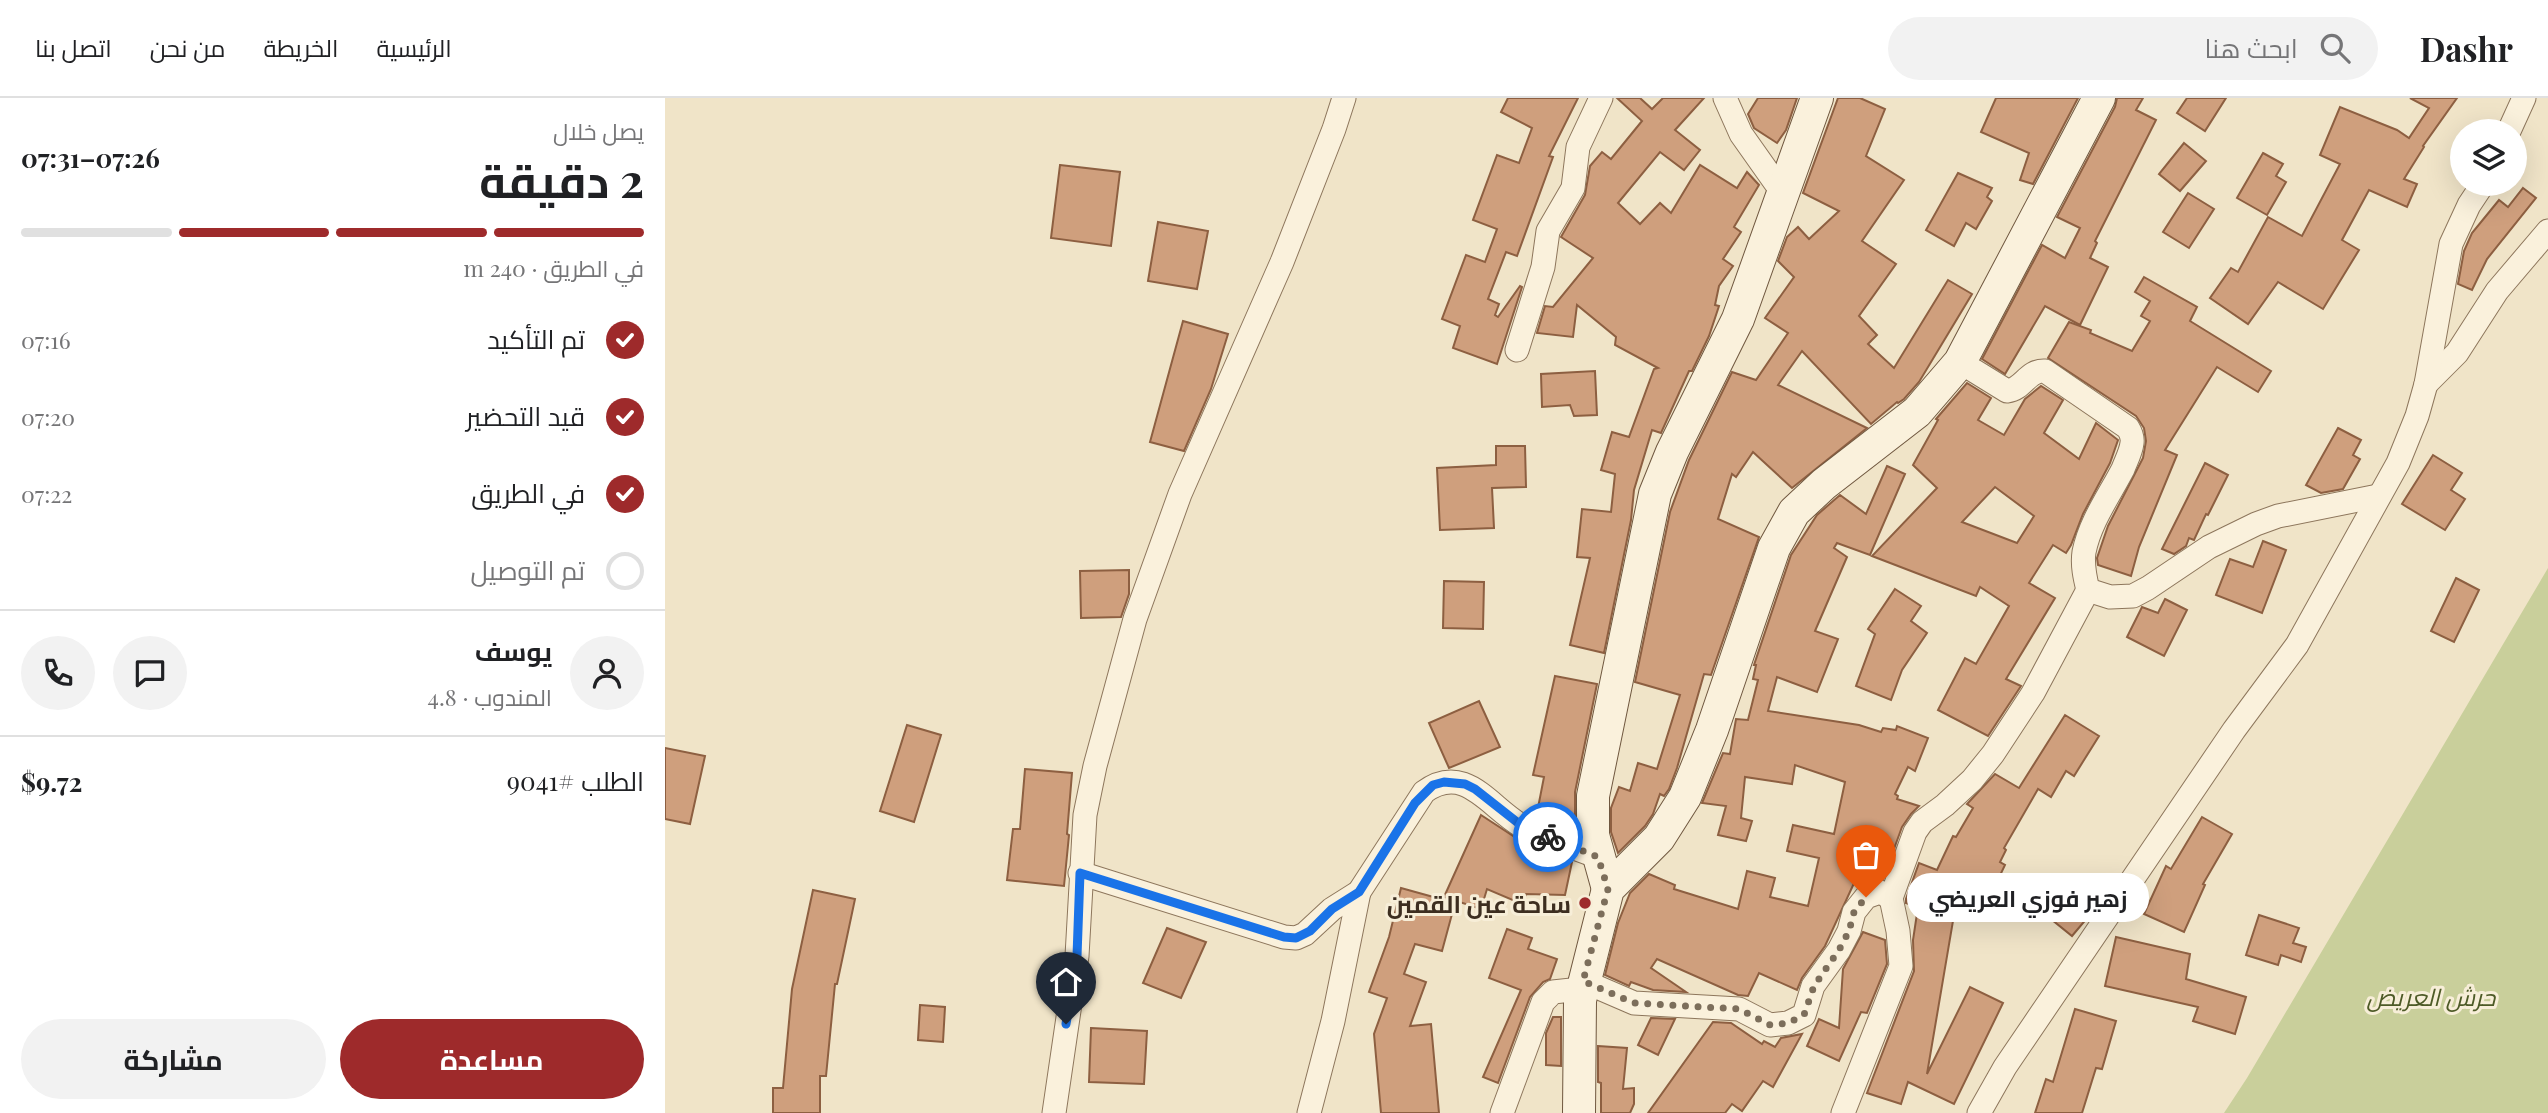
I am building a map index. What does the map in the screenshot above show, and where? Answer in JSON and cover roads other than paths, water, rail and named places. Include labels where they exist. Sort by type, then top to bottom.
[{"type":"street","points":[[1054,1113],[1077,956],[1085,816],[1095,766],[1147,583],[1206,432],[1282,262],[1344,98]]},
{"type":"street","points":[[1517,350],[1543,267],[1548,231],[1573,188],[1578,148],[1601,98]]},
{"type":"street","points":[[1725,98],[1741,135],[1782,192]]},
{"type":"street","points":[[1608,889],[1592,825],[1593,796],[1655,494],[1668,459],[1734,327],[1817,98]]},
{"type":"street","points":[[1579,1113],[1579,1014],[1582,985],[1608,889],[1659,838],[1685,797],[1774,548],[1794,513],[1824,484],[1917,412],[1960,362],[2099,98]]},
{"type":"street","points":[[2514,119],[2524,98]]},
{"type":"street","points":[[1979,1113],[2005,1068],[2234,730],[2297,645],[2398,463],[2409,439],[2426,384],[2451,244],[2475,196]]},
{"type":"street","points":[[2426,384],[2457,353],[2497,290],[2548,231]]},
{"type":"street","points":[[1843,1113],[1901,967],[1898,931],[1891,898],[1915,832],[1922,822],[1972,780],[1993,754],[2033,693],[2088,590],[2084,575],[2084,553],[2093,524],[2129,455],[2132,436],[2128,428],[2045,371],[2032,373],[2019,387],[2007,391],[1960,362]]},
{"type":"street","points":[[2088,590],[2110,597],[2133,596],[2209,547],[2256,524],[2278,516],[2378,496]]},
{"type":"street","points":[[1309,1113],[1333,1021],[1359,892],[1415,803],[1433,785],[1444,782],[1465,784],[1522,826],[1598,857]]},
{"type":"street","points":[[1080,873],[1290,938],[1310,931],[1332,909],[1359,892]]},
{"type":"street","points":[[1502,1113],[1543,1002],[1553,992],[1582,985],[1634,1003],[1739,1009],[1770,1025],[1788,1023],[1804,1015],[1814,986],[1839,950],[1849,931],[1854,912],[1866,897],[1880,892],[1891,898]]},
{"type":"place","name":"زهير فوزي العريضي","points":[[1866,897]]},
{"type":"place","name":"ساحة عين القمين","points":[[1585,903]]},
{"type":"park label","name":"حرش العريض","points":[[2431,996]]}]
